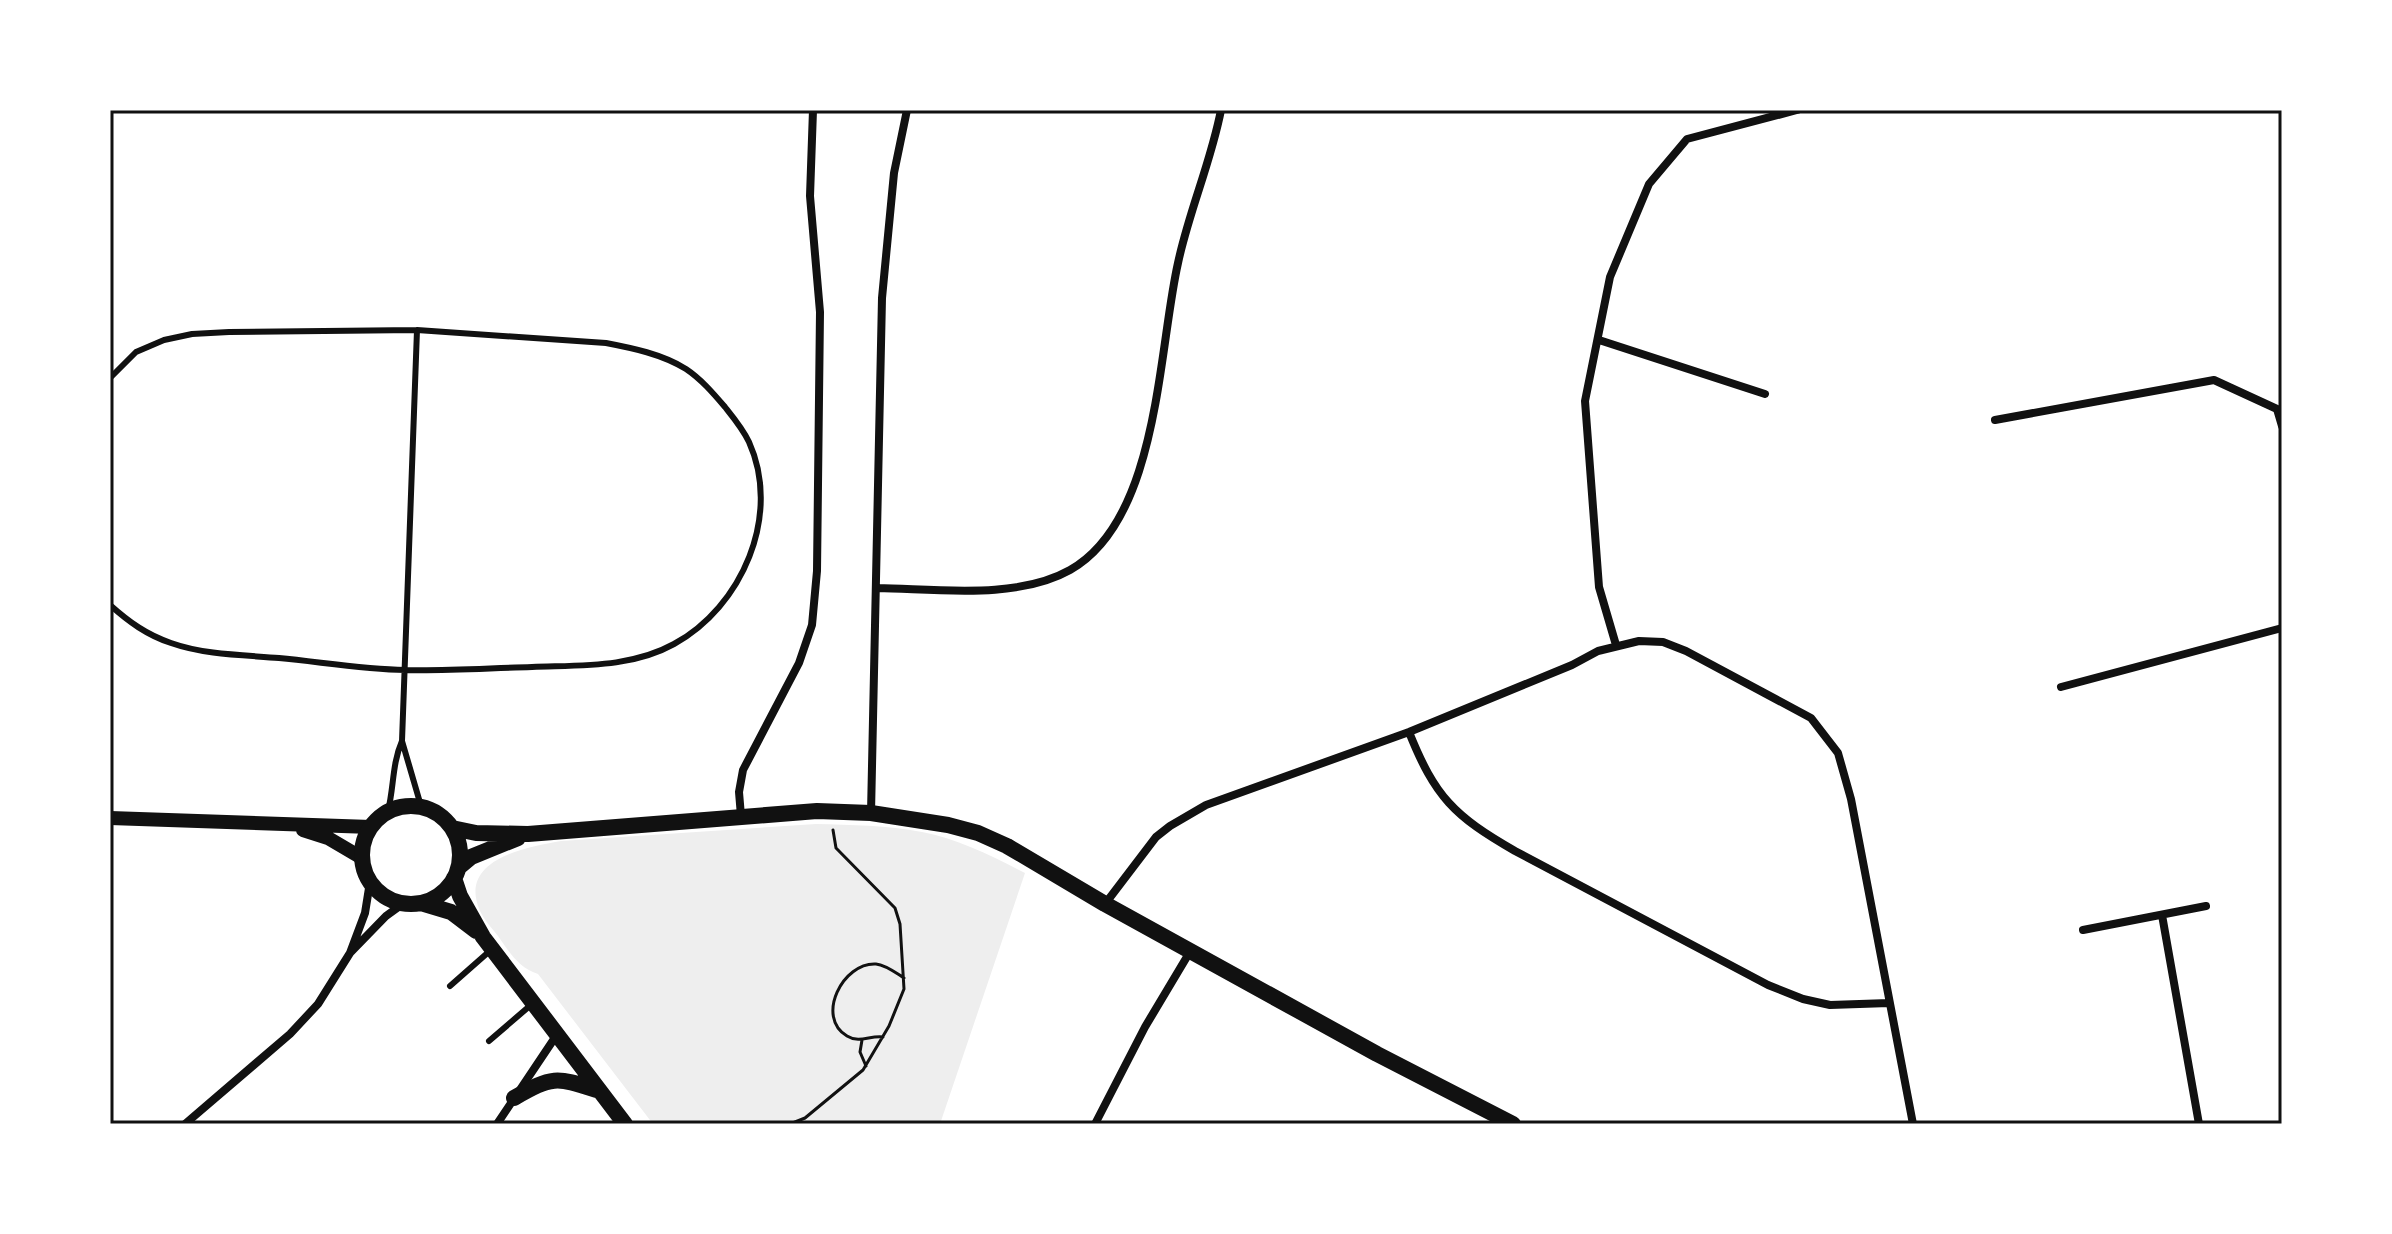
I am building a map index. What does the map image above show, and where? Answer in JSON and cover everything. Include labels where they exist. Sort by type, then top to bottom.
[{"type":"main road","points":[[487,943],[451,912],[380,892],[370,882],[362,858],[364,842],[371,827],[388,811],[409,805],[421,806],[433,811],[452,828],[476,833],[528,834],[741,816],[832,812],[871,813],[948,825],[978,833],[1007,846],[1105,904],[1377,1054],[1513,1124]]},
{"type":"main road","points":[[452,828],[460,854],[456,872],[460,896],[487,943],[625,1124]]},
{"type":"main road","points":[[412,903],[434,898],[446,890],[456,872],[471,857],[528,834]]},
{"type":"main road","points":[[514,1098],[545,1081],[563,1079],[600,1091]]},
{"type":"street","points":[[741,816],[739,792],[743,770],[799,663],[812,625],[817,571],[820,312],[810,196],[813,110]]},
{"type":"street","points":[[871,813],[882,298],[894,173],[907,110]]},
{"type":"street","points":[[878,588],[1018,588],[1069,571],[1094,552],[1107,537],[1125,505],[1150,439],[1178,262],[1221,110]]},
{"type":"street","points":[[1616,645],[1599,587],[1585,401],[1610,277],[1649,184],[1687,139],[1797,110]]},
{"type":"street","points":[[1599,340],[1765,394]]},
{"type":"street","points":[[1995,420],[2214,380],[2277,409],[2282,426]]},
{"type":"street","points":[[2061,687],[2282,628]]},
{"type":"street","points":[[1105,904],[1156,837],[1206,805],[1409,732],[1616,645],[1639,641],[1663,642],[1686,651],[1811,718],[1838,753],[1851,799],[1913,1124]]},
{"type":"street","points":[[1409,732],[1423,767],[1449,805],[1459,816],[1515,851],[1768,985],[1803,999],[1830,1005],[1889,1003]]},
{"type":"street","points":[[110,818],[371,827]]},
{"type":"street","points":[[283,824],[328,838],[362,858]]},
{"type":"street","points":[[185,1124],[290,1034],[318,1004],[350,953],[365,913],[370,882]]},
{"type":"street","points":[[350,953],[386,916],[412,903]]},
{"type":"street","points":[[2083,930],[2206,906]]},
{"type":"street","points":[[2162,915],[2199,1124]]},
{"type":"street","points":[[1095,1124],[1145,1027],[1191,950]]},
{"type":"street","points":[[497,1124],[556,1036]]},
{"type":"lane","points":[[110,378],[136,352],[164,340],[192,334],[417,330],[606,343],[635,349],[685,369],[712,391],[749,441],[760,494],[752,548],[738,584],[720,608],[699,629],[673,645],[619,663],[404,670],[194,648],[171,643],[134,626],[110,605]]},
{"type":"lane","points":[[388,811],[393,790],[394,761],[402,741],[417,330]]},
{"type":"lane","points":[[402,741],[421,806]]},
{"type":"lane","points":[[450,986],[487,943]]},
{"type":"lane","points":[[489,1041],[532,1004]]},
{"type":"path","points":[[790,1124],[805,1118],[843,1089],[866,1066],[883,1037],[904,989],[900,924],[895,908],[836,848],[832,812]]},
{"type":"path","points":[[883,1037],[862,1040],[846,1036],[834,1021],[832,1011],[835,1001],[847,975],[862,966],[883,966],[904,978]]},
{"type":"path","points":[[862,1040],[860,1052],[866,1066]]},
{"type":"shaded area","points":[[816,824],[882,827],[935,835],[975,849],[1025,873],[940,1124],[653,1124],[538,974],[525,968],[511,954],[480,911],[475,893],[478,879],[487,868],[499,859],[531,847],[561,841]]}]
